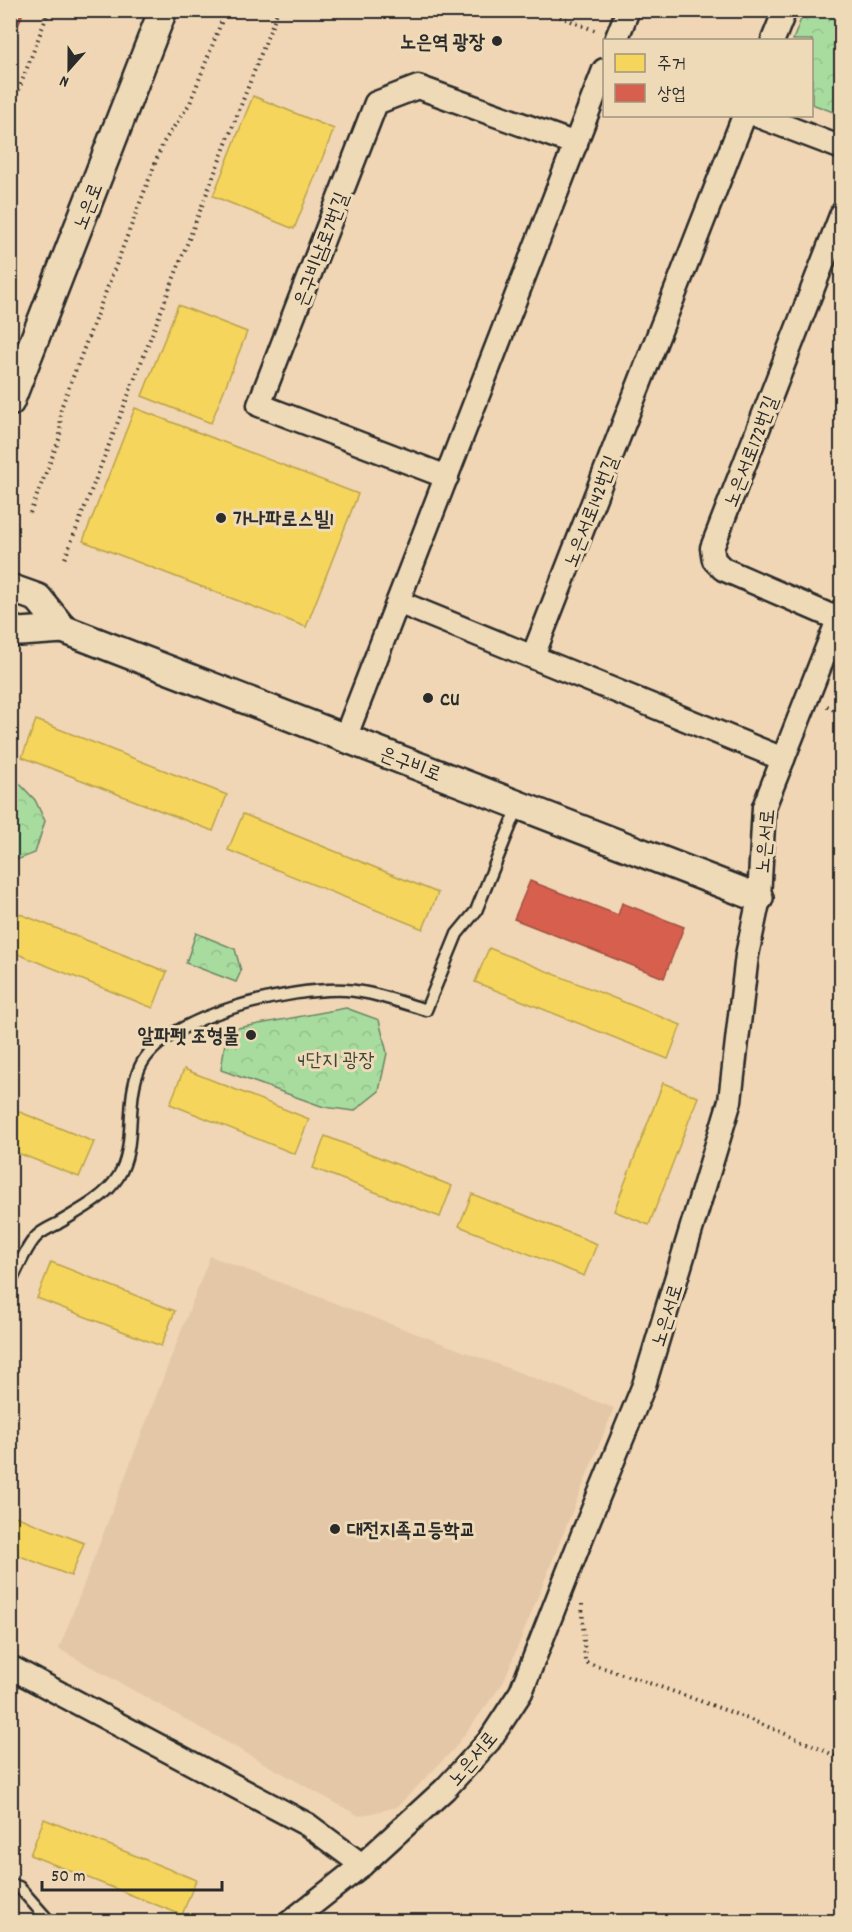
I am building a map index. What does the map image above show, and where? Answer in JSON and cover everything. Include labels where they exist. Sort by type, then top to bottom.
[{"type":"street","name":"노은로","points":[[10,402],[163,10]]},
{"type":"street","points":[[616,39],[628,10]]},
{"type":"street","points":[[773,39],[785,10]]},
{"type":"street","points":[[345,738],[603,73]]},
{"type":"street","name":"은구비남로7번길","points":[[447,477],[259,405],[376,103],[418,87],[576,144]]},
{"type":"street","name":"노은서로142번길","points":[[533,656],[744,117]]},
{"type":"street","points":[[761,117],[842,148]]},
{"type":"street","name":"노은서로172번길","points":[[840,615],[723,569],[714,560],[712,548],[842,213]]},
{"type":"street","name":"은구비로","points":[[10,588],[38,598],[63,629]]},
{"type":"street","points":[[398,602],[783,759]]},
{"type":"street","name":"노은서로","points":[[290,1922],[362,1865],[445,1789],[489,1741],[521,1692],[645,1385],[730,1101],[747,956],[759,898],[764,807],[840,615]]},
{"type":"street","name":"은구비로","points":[[10,629],[20,632],[63,629],[759,898]]},
{"type":"street","points":[[10,1667],[308,1825],[362,1865]]},
{"type":"lane","points":[[10,1283],[37,1236],[90,1204],[117,1178],[128,1155],[134,1084],[140,1066],[150,1052],[174,1033],[203,1018],[284,994],[345,990],[366,993],[426,1010],[457,934],[476,911],[519,805]]},
{"type":"lane","points":[[10,1884],[19,1887],[50,1922]]},
{"type":"path","points":[[10,113],[49,10]]},
{"type":"path","points":[[30,513],[60,437],[62,408],[163,143],[190,103],[226,10]]},
{"type":"path","points":[[65,558],[278,10]]},
{"type":"path","points":[[543,10],[614,39]]},
{"type":"path","points":[[582,1597],[585,1662],[672,1690],[804,1741],[842,1759]]},
{"type":"shaded area","name":"대전지족고등학교","points":[[210,1256],[614,1408],[503,1683],[453,1750],[397,1807],[359,1816],[59,1649]]},
{"type":"green space","points":[[804,11],[841,11],[841,115],[813,104],[813,39],[793,39]]},
{"type":"green space","points":[[18,782],[35,800],[45,821],[35,853],[11,862],[11,802]]},
{"type":"green space","points":[[196,933],[235,949],[241,971],[236,982],[186,963]]},
{"type":"green space","name":"4단지 광장","points":[[346,1008],[379,1020],[387,1053],[379,1091],[354,1111],[324,1107],[221,1070],[227,1030]]},
{"type":"building: 주거","points":[[253,96],[334,129],[294,229],[213,196]]},
{"type":"building: 주거","points":[[178,305],[247,332],[211,423],[142,396]]},
{"type":"building: 주거","name":"가나파로스빌1","points":[[135,408],[358,494],[306,627],[83,541]]},
{"type":"building: 주거","points":[[36,720],[227,795],[213,831],[22,757]]},
{"type":"building: 주거","points":[[243,814],[438,893],[423,929],[228,850]]},
{"type":"building: 주거","points":[[10,910],[167,972],[153,1008],[10,951]]},
{"type":"building: 주거","points":[[489,948],[681,1025],[668,1059],[475,982]]},
{"type":"building: 주거","points":[[184,1069],[309,1119],[295,1154],[170,1104]]},
{"type":"building: 주거","points":[[663,1083],[698,1097],[649,1225],[614,1211]]},
{"type":"building: 주거","points":[[10,1108],[94,1142],[79,1177],[10,1150]]},
{"type":"building: 주거","points":[[325,1136],[452,1186],[440,1217],[313,1168]]},
{"type":"building: 주거","points":[[472,1194],[597,1244],[584,1276],[459,1226]]},
{"type":"building: 주거","points":[[51,1262],[175,1311],[161,1346],[37,1298]]},
{"type":"building: 주거","points":[[10,1514],[84,1543],[71,1576],[10,1552]]},
{"type":"building: 주거","points":[[44,1819],[196,1880],[182,1915],[30,1855]]},
{"type":"building: 상업","points":[[10,10],[24,10],[12,41],[10,40]]},
{"type":"building: 상업","points":[[530,881],[618,915],[622,903],[684,927],[664,978],[514,919]]},
{"type":"place","name":"노은역 광장","points":[[497,41]]},
{"type":"place","name":"가나파로스빌1","points":[[221,518]]},
{"type":"place","name":"CU","points":[[428,698]]},
{"type":"place","name":"알파펫 조형물","points":[[251,1035]]},
{"type":"place","name":"대전지족고등학교","points":[[335,1529]]}]
